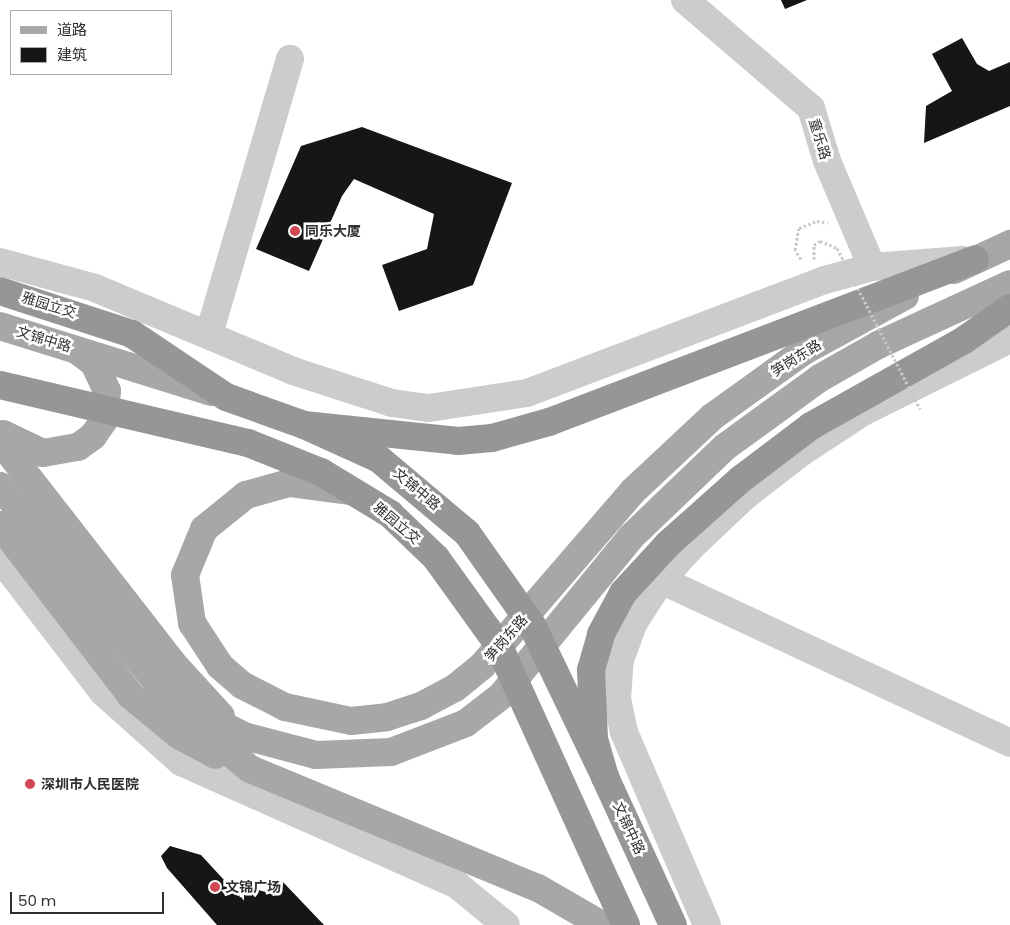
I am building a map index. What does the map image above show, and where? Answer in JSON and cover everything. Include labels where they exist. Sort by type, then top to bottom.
[{"type":"highway","points":[[304,425],[458,441],[492,438],[549,422],[975,259]]},
{"type":"highway","name":"雅园立交","points":[[0,291],[132,334],[226,397]]},
{"type":"highway","points":[[605,776],[590,706],[591,670],[601,634],[623,593],[668,544],[741,479],[811,426],[964,340],[1010,308]]},
{"type":"highway","name":"雅园立交","points":[[0,385],[207,430],[320,472],[358,492],[425,547],[479,613],[518,681],[626,925]]},
{"type":"highway","name":"文锦中路","points":[[226,397],[304,425],[379,459],[467,533],[532,625],[605,776],[673,925]]},
{"type":"main road","name":"笋岗东路","points":[[358,492],[330,485],[269,486],[224,508],[204,529],[189,559],[186,601],[203,645],[220,666],[242,685],[319,718],[351,721],[421,706],[482,666],[633,492],[712,417],[804,351],[975,259],[1010,244]]},
{"type":"main road","points":[[158,684],[183,705],[244,736],[307,753],[356,757],[427,741],[466,723],[501,696],[631,537],[725,447],[820,378],[878,345],[1010,284]]},
{"type":"main road","name":"文锦中路","points":[[0,326],[226,397]]},
{"type":"main road","points":[[0,432],[43,453],[78,447],[93,436],[104,420],[107,391],[94,363],[76,349]]},
{"type":"main road","points":[[0,441],[182,674],[244,736]]},
{"type":"main road","points":[[4,490],[158,684],[201,729],[250,769]]},
{"type":"main road","points":[[0,525],[131,696],[180,736],[250,769],[538,888],[602,925]]},
{"type":"street","name":"童乐路","points":[[685,0],[811,108],[827,161],[872,267]]},
{"type":"street","points":[[209,334],[290,59]]},
{"type":"street","points":[[0,262],[95,288],[209,334],[293,371],[392,403],[466,406],[527,393],[825,280],[872,267],[975,259]]},
{"type":"street","points":[[707,925],[624,732],[617,699],[620,660],[633,624],[661,580],[745,496],[802,452],[863,412],[1010,339]]},
{"type":"street","points":[[0,558],[103,692],[181,762],[457,885],[506,925]]},
{"type":"street","points":[[661,580],[1010,744]]},
{"type":"path","points":[[801,259],[795,250],[798,228],[817,221],[835,227]]},
{"type":"path","points":[[820,264],[814,259],[814,245],[826,240],[833,243],[920,409]]},
{"type":"path","points":[[835,260],[842,247]]},
{"type":"building","points":[[781,0],[807,0],[785,9]]},
{"type":"building","points":[[962,38],[977,64],[989,71],[1010,62],[1010,106],[924,143],[926,106],[952,91],[932,54]]},
{"type":"building","name":"同乐大厦","points":[[362,127],[512,183],[473,285],[399,311],[382,265],[427,249],[434,214],[354,179],[342,196],[309,271],[256,249],[301,146]]},
{"type":"building","name":"文锦广场","points":[[170,846],[201,855],[224,880],[269,893],[282,881],[324,925],[217,925],[167,868],[161,856]]},
{"type":"place","name":"同乐大厦","points":[[295,231]]},
{"type":"place","name":"深圳市人民医院","points":[[30,784]]},
{"type":"place","name":"文锦广场","points":[[215,887]]}]
